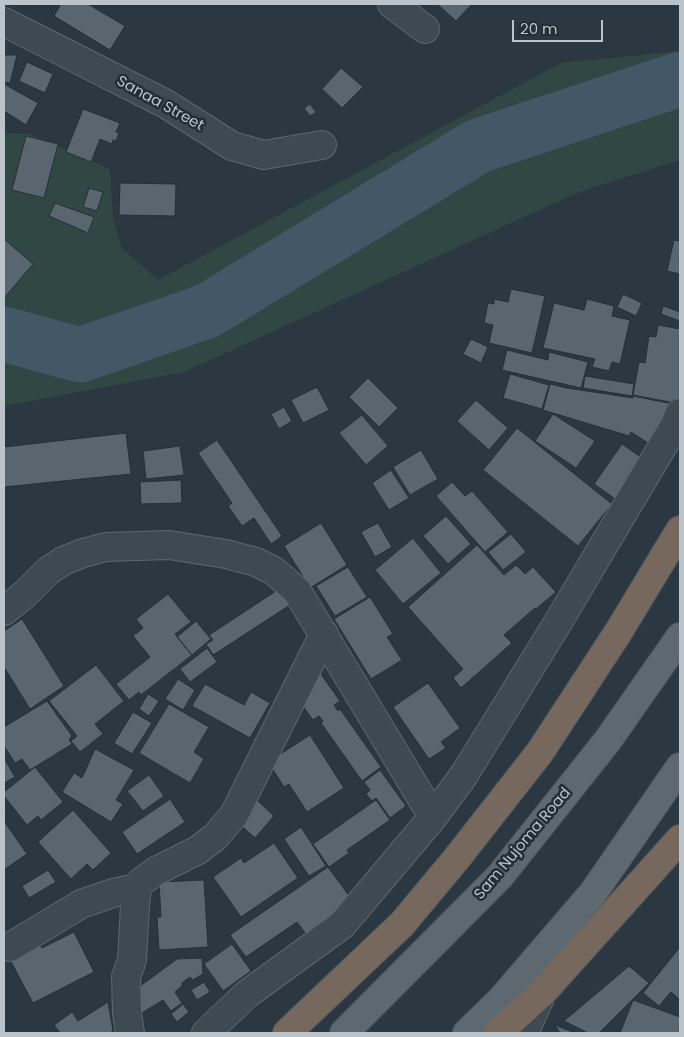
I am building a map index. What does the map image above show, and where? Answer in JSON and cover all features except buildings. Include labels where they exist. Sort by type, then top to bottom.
[{"type":"highway","points":[[287,1033],[402,924],[457,858],[540,752],[619,631],[680,530]]},
{"type":"highway","points":[[498,1033],[542,993],[680,839]]},
{"type":"main road","name":"Sam Nujoma Road","points":[[344,1033],[500,876],[608,740],[680,637]]},
{"type":"main road","points":[[467,1033],[501,1000],[593,892],[676,775]]},
{"type":"street","points":[[392,4],[425,29]]},
{"type":"street","name":"Sanaa Street","points":[[4,22],[166,104],[232,146],[264,155],[322,145]]},
{"type":"street","points":[[206,1033],[247,994],[342,925],[433,817],[464,775],[557,624],[674,427],[680,413]]},
{"type":"street","points":[[4,611],[26,594],[48,571],[63,561],[106,547],[169,545],[226,554],[256,562],[274,571],[297,591],[433,817]]},
{"type":"street","points":[[130,1033],[127,1013],[126,977],[132,960],[134,905],[137,888],[141,882],[156,871],[198,850],[209,842],[234,816],[324,634]]},
{"type":"street","points":[[10,947],[81,904],[113,893],[137,888]]},
{"type":"street","points":[[524,1033],[542,993]]},
{"type":"green space","points":[[680,51],[680,160],[579,192],[184,372],[4,406],[4,133],[30,134],[110,169],[113,218],[122,248],[158,280],[561,63]]},
{"type":"waterway","points":[[4,334],[80,355],[207,311],[478,146],[680,79]]}]
